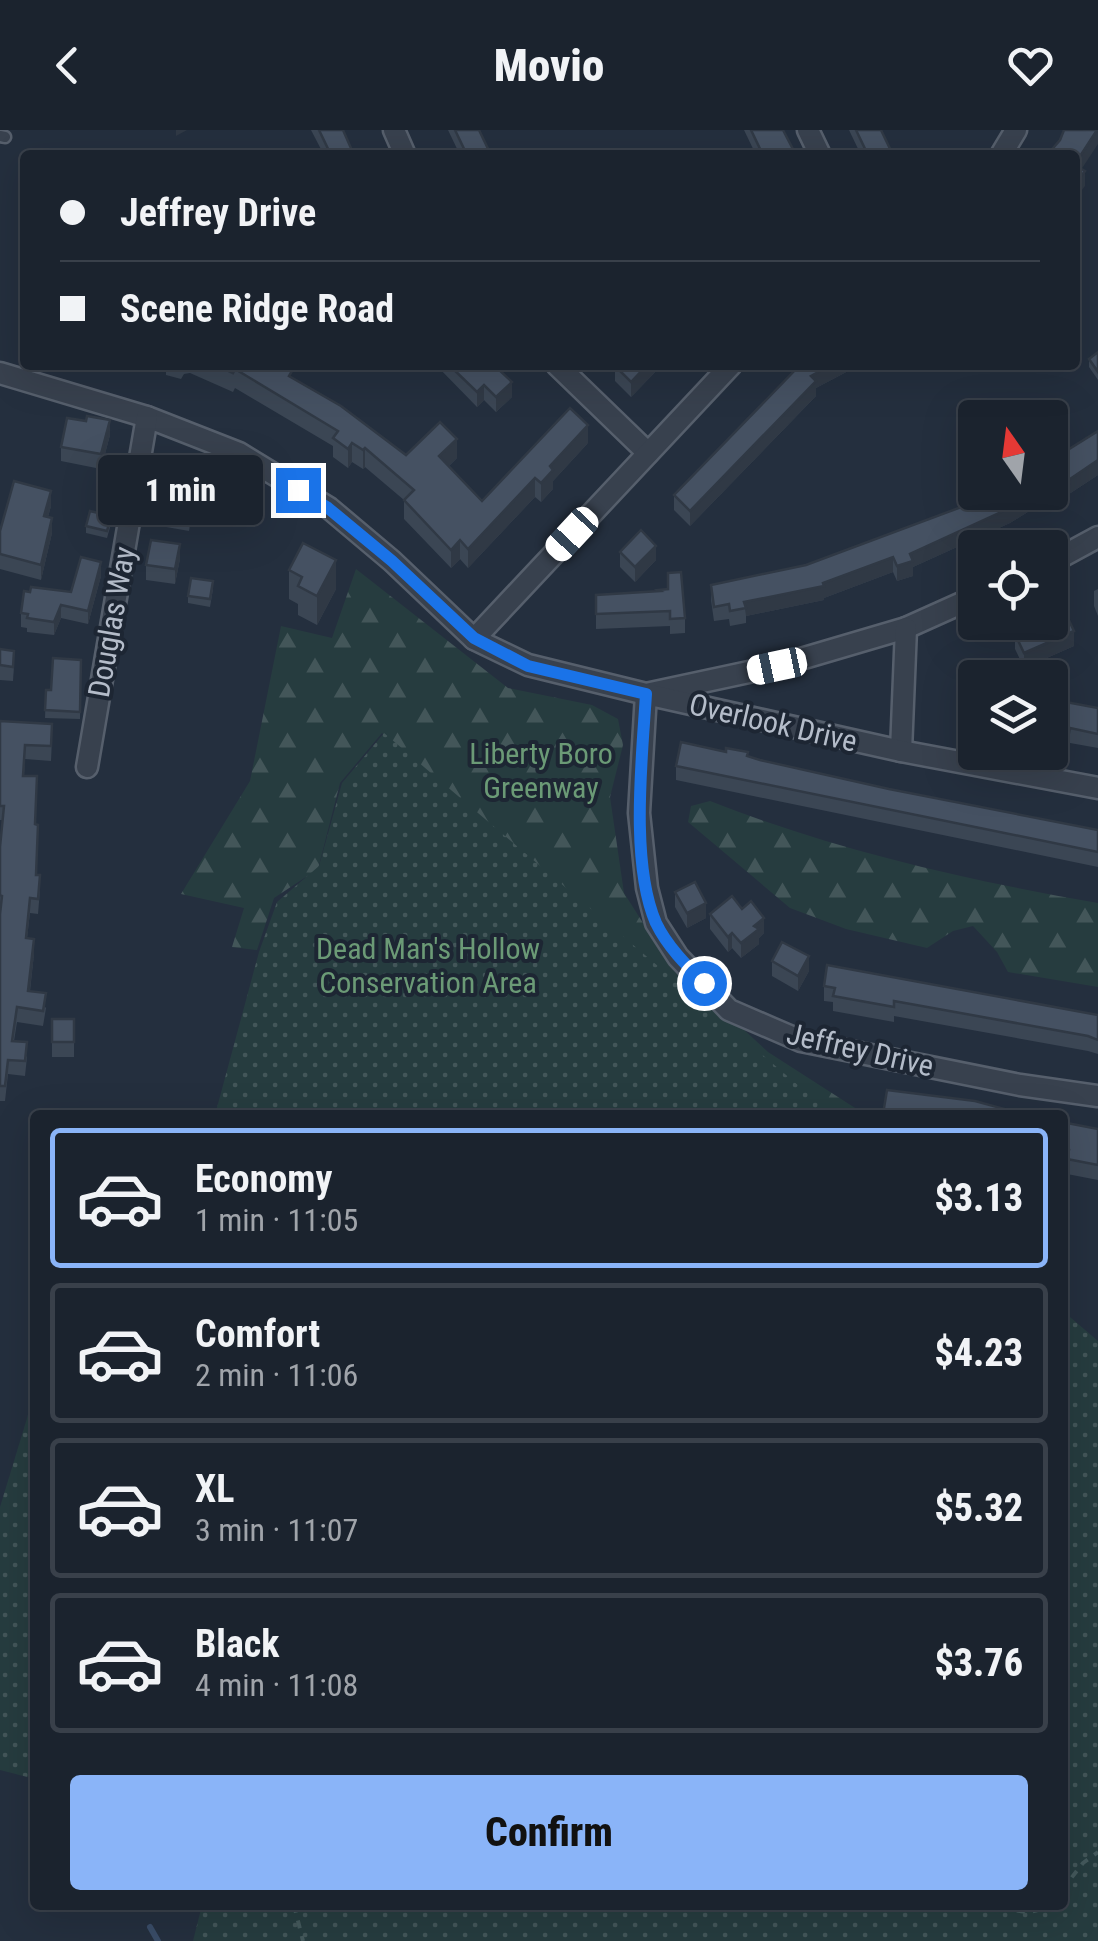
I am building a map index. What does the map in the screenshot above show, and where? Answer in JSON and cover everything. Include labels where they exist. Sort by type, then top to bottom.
[{"type":"street","points":[[561,370],[648,453]]},
{"type":"street","points":[[474,638],[726,370]]},
{"type":"street","name":"Overlook Drive","points":[[0,373],[147,417],[239,453],[328,508],[474,638],[528,666],[900,751],[1098,788]]},
{"type":"street","name":"Douglas Way","points":[[86,767],[147,417]]},
{"type":"street","points":[[1068,554],[1098,536]]},
{"type":"street","points":[[646,694],[777,666],[906,628],[958,605]]},
{"type":"street","name":"Overlook Drive","points":[[900,751],[906,628]]},
{"type":"street","name":"Jeffrey Drive","points":[[646,694],[639,814],[647,888],[656,923],[678,957],[729,1010],[801,1041],[1020,1085],[1098,1096]]},
{"type":"path","points":[[1068,1883],[1098,1852]]},
{"type":"path","points":[[295,1910],[304,1941]]},
{"type":"path","points":[[1011,1910],[1041,1910]]},
{"type":"green space","name":"Liberty Boro Greenway","points":[[356,569],[508,688],[592,705],[618,719],[623,745],[610,797],[624,893],[664,956],[768,1052],[858,1110],[821,1110],[382,733],[340,783],[318,869],[274,898],[257,950],[232,947],[244,908],[181,894],[250,781],[281,626],[332,638]]},
{"type":"green space","name":"Dead Man's Hollow Conservation Area","points":[[384,733],[827,1110],[216,1110],[259,952],[277,902],[319,866],[342,783]]},
{"type":"green space","points":[[710,801],[901,862],[1098,903],[1098,987],[1008,972],[997,952],[973,926],[953,931],[927,948],[846,929],[790,908],[688,822],[691,806]]},
{"type":"green space","points":[[1068,1315],[1098,1341],[1098,1941],[193,1941],[201,1910],[1068,1910]]},
{"type":"green space","points":[[30,1408],[30,1778],[0,1770],[0,1507]]},
{"type":"building","points":[[319,130],[343,130],[352,150],[329,150]]},
{"type":"building","points":[[455,130],[479,130],[489,150],[465,150]]},
{"type":"building","points":[[751,130],[783,130],[793,150],[761,150]]},
{"type":"building","points":[[856,130],[881,130],[891,150],[866,150]]},
{"type":"building","points":[[1064,130],[1097,130],[1080,156],[1080,150],[1051,150]]},
{"type":"building","points":[[1098,352],[1098,372],[1089,359]]},
{"type":"building","points":[[237,370],[290,370],[289,376],[341,406],[406,455],[440,422],[457,439],[439,456],[482,501],[570,408],[588,425],[550,466],[553,470],[541,483],[535,478],[468,549],[460,540],[451,550],[404,500],[414,490],[365,448],[352,443],[348,449],[333,438],[338,431]]},
{"type":"building","points":[[454,370],[499,370],[512,382],[496,397],[484,385],[477,392]]},
{"type":"building","points":[[619,370],[642,370],[631,382]]},
{"type":"building","points":[[795,370],[822,370],[811,376],[816,381],[690,511],[674,495]]},
{"type":"building","points":[[87,416],[110,420],[101,454],[61,447],[67,418],[86,421]]},
{"type":"building","points":[[1098,431],[1098,460],[1068,480],[1068,450]]},
{"type":"building","points":[[14,481],[51,491],[44,516],[52,518],[41,565],[0,554],[0,531]]},
{"type":"building","points":[[152,488],[193,496],[189,516],[149,509]]},
{"type":"building","points":[[958,508],[1006,510],[910,554],[913,561],[897,566],[893,557],[823,583],[824,586],[744,602],[746,608],[730,611],[729,604],[714,607],[711,585],[806,565]]},
{"type":"building","points":[[90,511],[111,516],[107,531],[86,526]]},
{"type":"building","points":[[641,530],[656,546],[635,567],[620,552]]},
{"type":"building","points":[[151,540],[180,544],[175,569],[146,565]]},
{"type":"building","points":[[303,543],[336,560],[317,596],[298,586],[302,577],[289,570]]},
{"type":"building","points":[[81,557],[101,562],[88,611],[61,605],[54,622],[27,618],[28,614],[21,613],[24,591],[30,592],[31,587],[71,592]]},
{"type":"building","points":[[681,572],[685,618],[670,619],[670,611],[596,614],[596,595],[668,589],[668,573]]},
{"type":"building","points":[[191,578],[213,581],[210,599],[188,596]]},
{"type":"building","points":[[1018,640],[1054,640],[1024,653]]},
{"type":"building","points":[[0,649],[14,651],[13,667],[0,665]]},
{"type":"building","points":[[53,658],[81,660],[80,712],[45,710]]},
{"type":"building","points":[[1068,702],[1098,708],[1098,734],[1070,728],[1069,733]]},
{"type":"building","points":[[0,721],[52,724],[51,746],[25,745],[23,776],[37,776],[36,875],[40,875],[38,899],[30,898],[26,938],[34,939],[28,991],[46,993],[43,1011],[17,1007],[12,1041],[27,1042],[25,1061],[8,1060],[5,1086],[0,1086],[0,847],[4,806],[0,806]]},
{"type":"building","points":[[681,742],[726,752],[726,748],[748,752],[747,756],[760,760],[889,789],[1098,830],[1098,852],[676,766]]},
{"type":"building","points":[[695,882],[706,903],[687,913],[675,892]]},
{"type":"building","points":[[732,896],[742,909],[751,901],[764,918],[754,926],[759,929],[741,943],[732,933],[728,937],[710,914]]},
{"type":"building","points":[[782,942],[809,956],[798,976],[772,961]]},
{"type":"building","points":[[827,965],[1098,1015],[1098,1040],[894,1001],[894,1007],[833,996],[835,988],[824,986]]},
{"type":"building","points":[[52,1019],[74,1019],[74,1042],[52,1042]]},
{"type":"building","points":[[887,1090],[975,1101],[1008,1110],[884,1110]]},
{"type":"building","points":[[1068,1123],[1098,1129],[1098,1165],[1068,1159]]},
{"type":"waterway","points":[[150,1927],[158,1941]]},
{"type":"route","points":[[298,490],[328,508],[392,561],[474,638],[528,666],[646,694],[639,814],[647,888],[656,923],[678,957],[704,983]]}]
